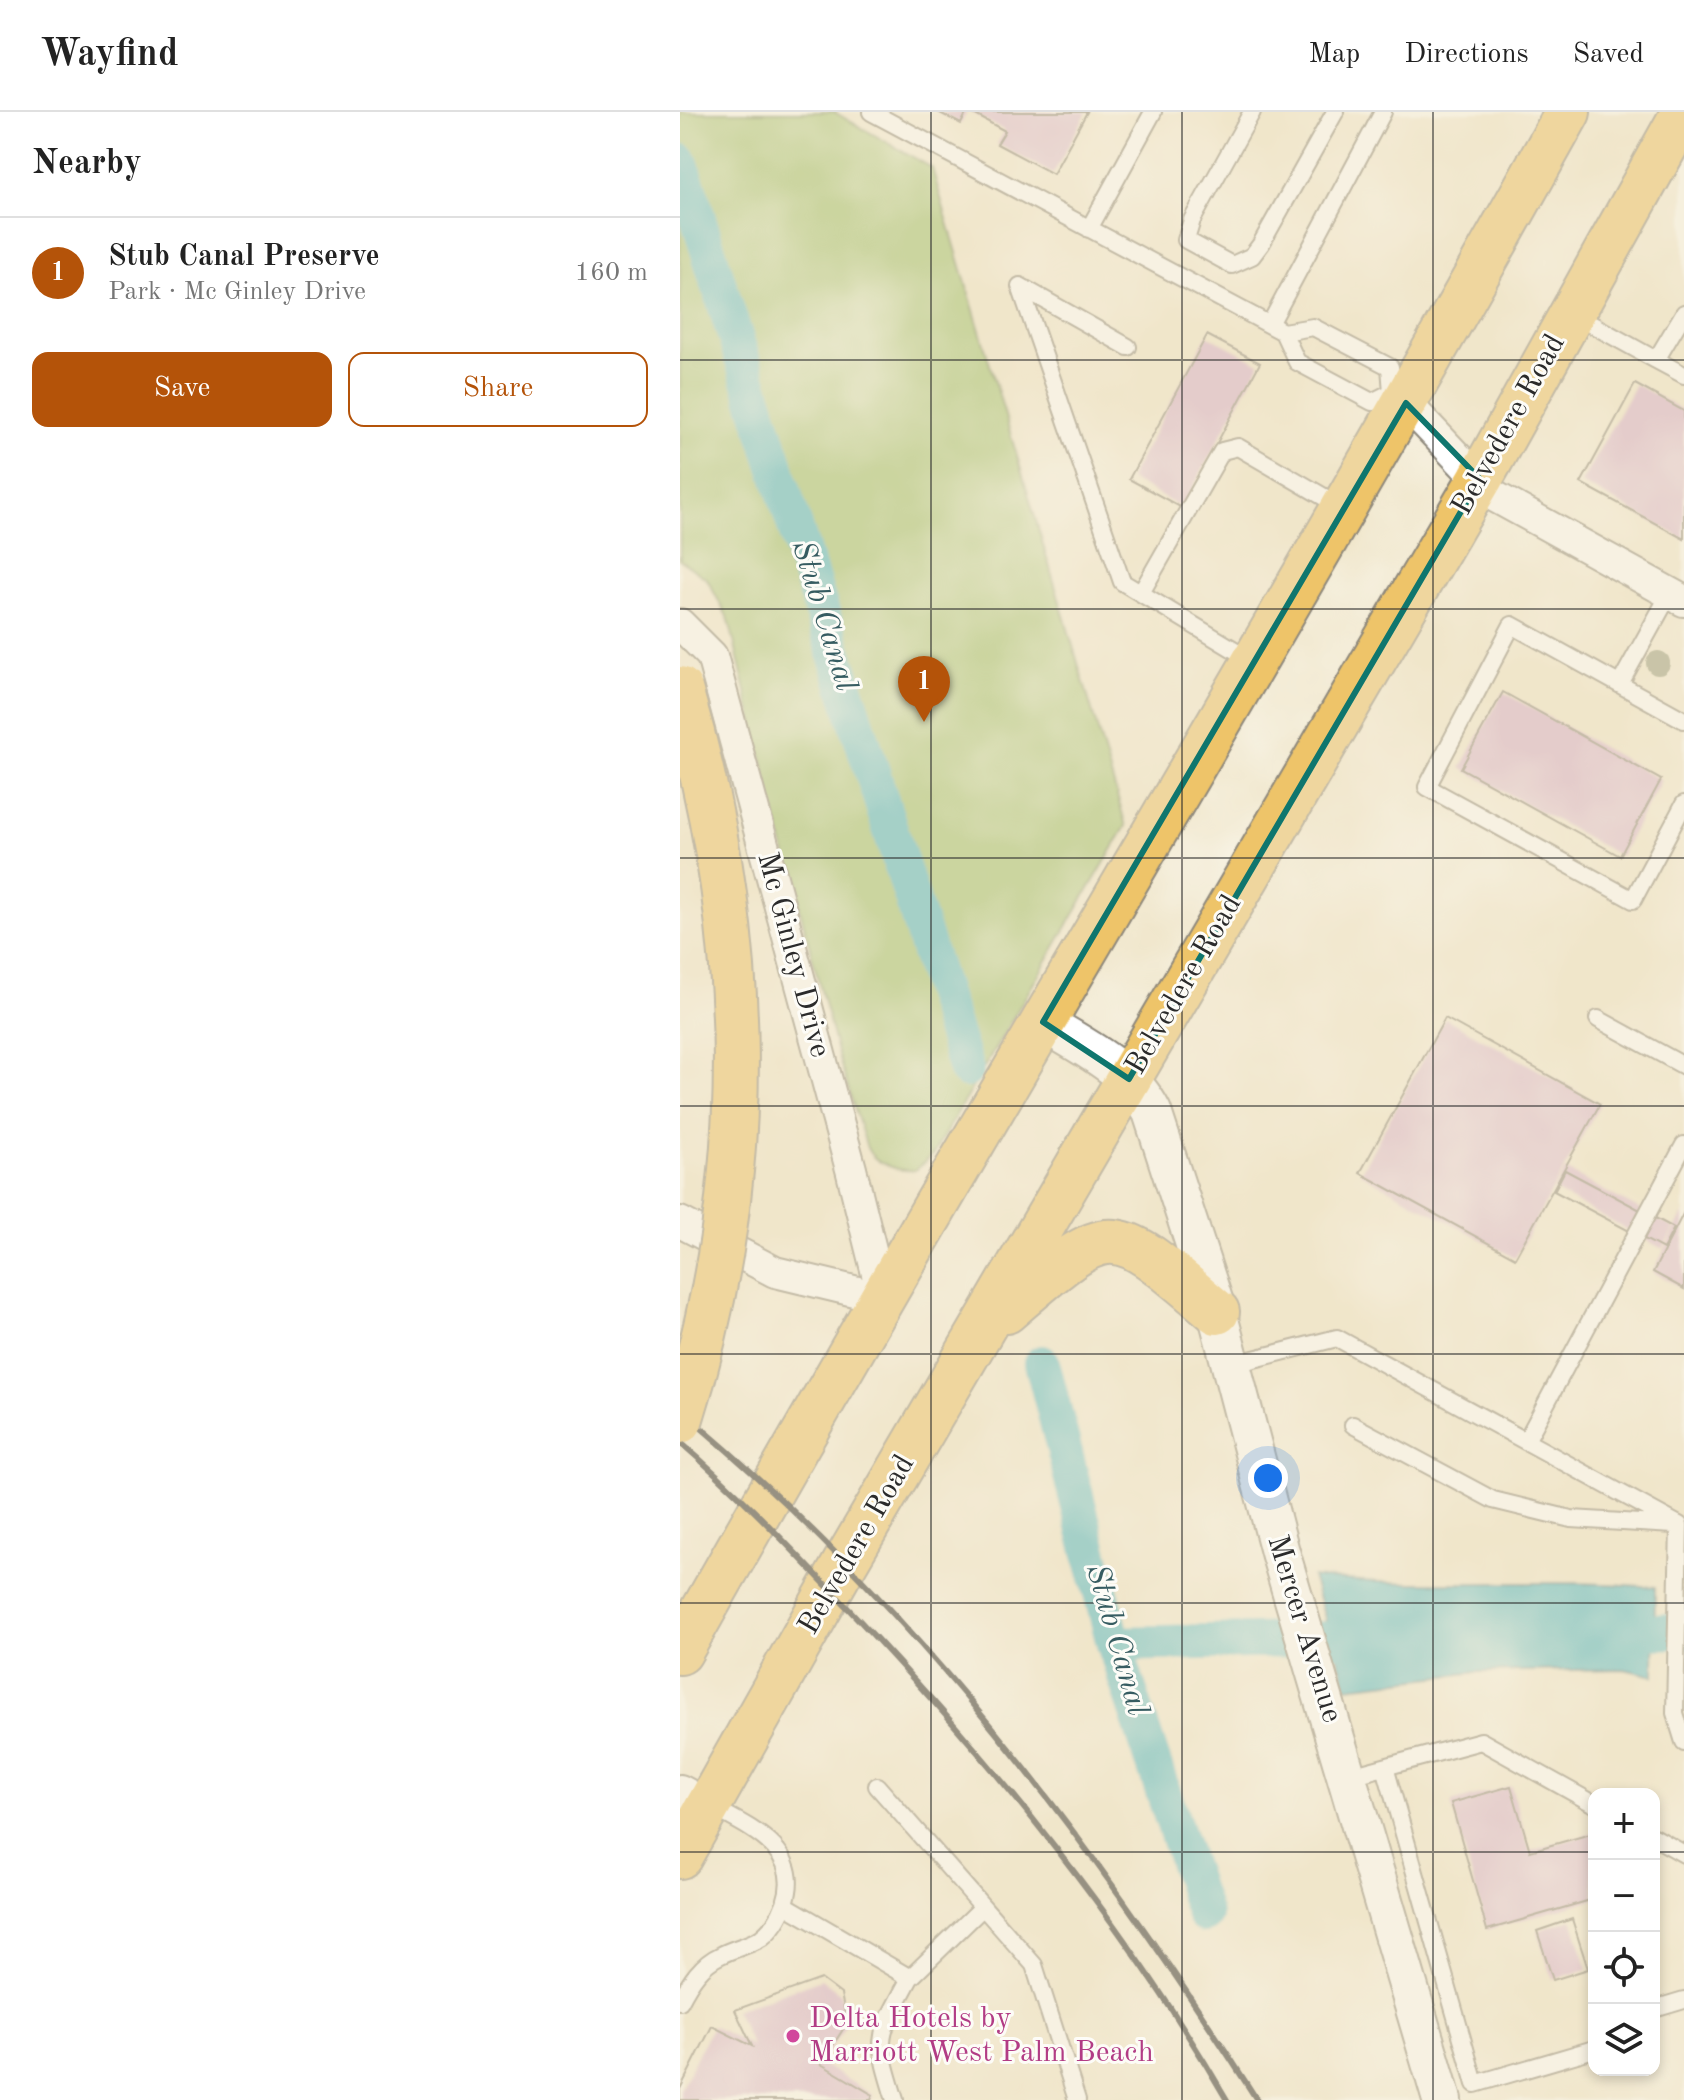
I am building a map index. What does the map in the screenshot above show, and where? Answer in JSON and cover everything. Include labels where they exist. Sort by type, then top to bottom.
[{"type":"main road","points":[[680,1652],[1043,1022],[1345,510],[1399,398],[1568,112]]},
{"type":"main road","name":"Belvedere Road","points":[[680,1856],[694,1798],[845,1563],[1678,137]]},
{"type":"main road","points":[[680,689],[712,821],[728,912],[736,991],[738,1074],[725,1234],[712,1306],[680,1421]]},
{"type":"main road","points":[[980,1334],[1070,1256],[1093,1243],[1104,1241],[1126,1243],[1144,1251],[1217,1312]]},
{"type":"street","points":[[1399,398],[1494,496],[1677,597]]},
{"type":"street","name":"Mc Ginley Drive","points":[[680,624],[712,656],[883,1298]]},
{"type":"street","name":"Mercer Avenue","points":[[1043,1022],[1129,1079],[1152,1112],[1217,1312],[1280,1552],[1442,2100]]},
{"type":"street","points":[[680,1222],[775,1272],[883,1298]]},
{"type":"lane","points":[[871,112],[1277,328],[1313,327],[1390,367],[1399,398],[1372,402],[1297,362],[1277,328]]},
{"type":"lane","points":[[1089,229],[1153,112]]},
{"type":"lane","points":[[1252,112],[1192,220],[1186,240],[1232,265],[1252,256],[1261,244],[1335,112]]},
{"type":"lane","points":[[1277,328],[1383,112]]},
{"type":"lane","points":[[1128,347],[1020,286],[1122,582],[1255,662]]},
{"type":"lane","points":[[1656,360],[1684,313]]},
{"type":"lane","points":[[1572,314],[1684,375]]},
{"type":"lane","points":[[1141,593],[1222,451],[1238,447],[1345,510]]},
{"type":"lane","points":[[1621,682],[1677,597]]},
{"type":"lane","points":[[1684,720],[1621,682],[1512,625],[1427,787],[1633,900],[1684,804]]},
{"type":"lane","points":[[1598,1019],[1684,1066]]},
{"type":"lane","points":[[1526,1441],[1684,1145]]},
{"type":"lane","points":[[1230,1365],[1337,1338],[1682,1526]]},
{"type":"lane","points":[[1353,1425],[1493,1500],[1571,1519],[1682,1526]]},
{"type":"lane","points":[[1682,1526],[1675,1713],[1684,1742]]},
{"type":"lane","points":[[1347,1777],[1481,1741],[1588,1801]]},
{"type":"lane","points":[[1385,1767],[1475,2084],[1588,2051]]},
{"type":"lane","points":[[877,1786],[1034,1965],[1077,2100]]},
{"type":"lane","points":[[680,2001],[704,1966],[760,1938],[779,1919],[785,1905],[788,1871],[768,1839],[694,1798]]},
{"type":"lane","points":[[1660,1840],[1684,1854]]},
{"type":"lane","points":[[785,1905],[910,1978]]},
{"type":"lane","points":[[895,2100],[881,2053],[880,2035],[910,1978],[983,1907]]},
{"type":"lane","points":[[1660,2007],[1684,2000]]},
{"type":"highlighted area","points":[[1406,403],[1480,479],[1129,1079],[1043,1022]]},
{"type":"green space","points":[[680,112],[834,112],[932,168],[1126,826],[933,1154],[916,1170],[888,1166],[870,1154],[867,1148],[838,1056],[729,620],[707,579],[680,560]]},
{"type":"water","points":[[1312,1577],[1398,1583],[1569,1583],[1655,1587],[1654,1676],[1624,1669],[1478,1672],[1347,1687]]},
{"type":"building","points":[[938,112],[967,112],[961,124]]},
{"type":"building","points":[[970,112],[1087,112],[1053,174],[997,144],[1005,131]]},
{"type":"building","points":[[1207,335],[1260,363],[1182,508],[1129,479]]},
{"type":"building","points":[[1635,384],[1684,411],[1684,539],[1581,483]]},
{"type":"building","points":[[1503,692],[1661,780],[1620,856],[1461,768]]},
{"type":"building","points":[[1445,1018],[1600,1104],[1515,1258],[1360,1173]]},
{"type":"building","points":[[1565,1170],[1674,1228],[1663,1249],[1554,1191]]},
{"type":"building","points":[[1684,1212],[1684,1289],[1653,1272]]},
{"type":"building","points":[[1511,1786],[1530,1851],[1588,1835],[1588,1901],[1487,1930],[1451,1803]]},
{"type":"building","points":[[1572,1919],[1588,1969],[1553,1980],[1537,1931]]},
{"type":"building","name":"Delta Hotels by Marriott West Palm Beach","points":[[821,1979],[841,1994],[847,2023],[821,2064],[873,2095],[871,2100],[680,2100],[680,2089],[712,2026],[752,2046],[735,2010]]},
{"type":"waterway","name":"Stub Canal","points":[[680,161],[966,1070]]},
{"type":"waterway","name":"Stub Canal","points":[[1042,1363],[1114,1644],[1204,1915]]},
{"type":"waterway","points":[[1606,1633],[1684,1631]]},
{"type":"waterway","points":[[1114,1644],[1378,1638]]},
{"type":"railway","points":[[680,1410],[765,1485],[846,1564],[923,1646],[996,1732],[1132,1912],[1257,2100]]},
{"type":"railway","points":[[680,1442],[750,1507],[860,1621],[1010,1791],[1103,1910],[1188,2035],[1227,2100]]},
{"type":"place","name":"Stub Canal Preserve","points":[[924,722]]},
{"type":"place","name":"Delta Hotels by Marriott West Palm Beach","points":[[793,2036]]}]
